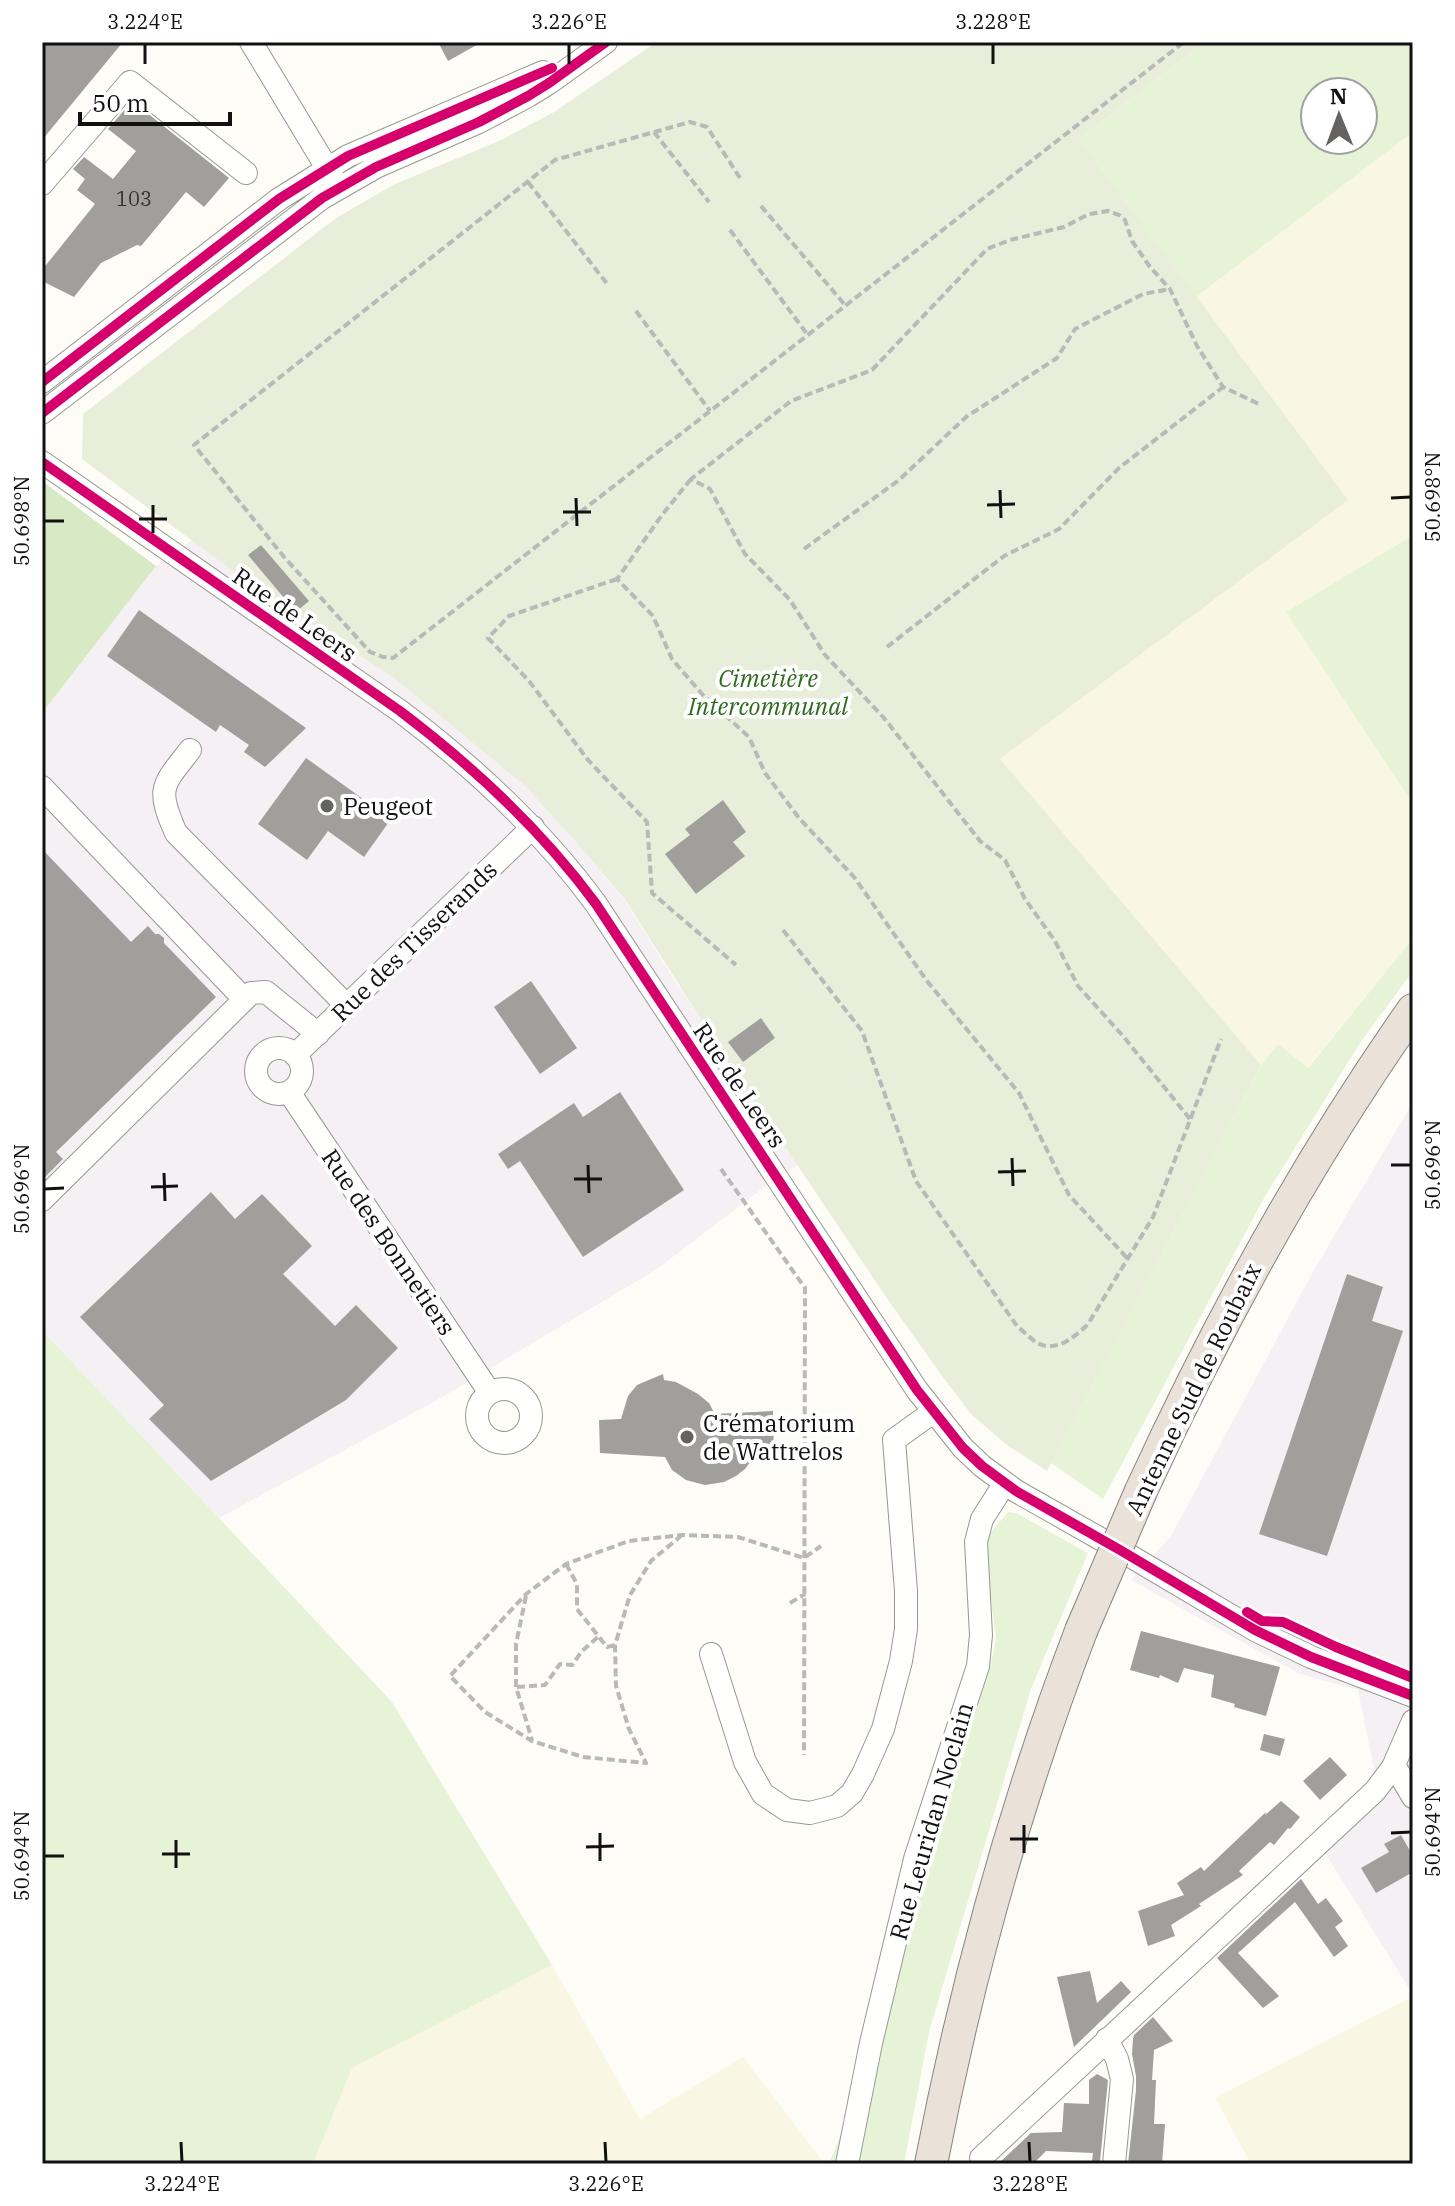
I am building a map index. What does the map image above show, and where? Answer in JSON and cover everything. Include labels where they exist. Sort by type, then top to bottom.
[{"type":"highway","name":"Antenne Sud de Roubaix","points":[[931,2164],[960,2022],[986,1920],[1040,1743],[1081,1631],[1141,1491],[1217,1333],[1298,1185],[1413,1010]]},
{"type":"street","points":[[251,42],[339,188]]},
{"type":"street","points":[[42,382],[279,199],[326,168],[387,138],[527,80],[597,42]]},
{"type":"street","points":[[42,413],[296,217],[339,188],[376,167],[479,122],[528,96],[606,42]]},
{"type":"street","points":[[42,184],[130,82],[246,173]]},
{"type":"street","name":"Rue de Leers","points":[[42,462],[400,711],[449,750],[533,827],[603,914],[933,1412],[982,1466],[1005,1483],[1255,1630],[1311,1657],[1413,1696]]},
{"type":"street","points":[[190,750],[165,783],[164,807],[176,833],[347,1006]]},
{"type":"street","points":[[42,787],[244,999]]},
{"type":"street","name":"Rue des Tisserands","points":[[295,1055],[533,827]]},
{"type":"street","points":[[42,1200],[251,993],[266,992],[318,1034]]},
{"type":"street","points":[[282,1048],[295,1055],[302,1068],[300,1082],[282,1094],[267,1091],[257,1079],[257,1064],[261,1057],[282,1048]]},
{"type":"street","name":"Rue des Bonnetiers","points":[[289,1092],[490,1393]]},
{"type":"street","points":[[711,1654],[745,1762],[763,1794],[787,1810],[810,1813],[837,1806],[852,1793],[883,1729],[906,1629],[906,1591],[894,1440],[933,1412]]},
{"type":"street","name":"Rue Leuridan Noclain","points":[[847,2164],[871,2043],[915,1859],[978,1666],[981,1635],[976,1542],[982,1519],[1005,1483]]},
{"type":"street","points":[[981,2158],[1369,1797],[1394,1765],[1413,1721]]},
{"type":"street","points":[[1394,1765],[1413,1797]]},
{"type":"street","points":[[1107,2039],[1122,2079],[1114,2164]]},
{"type":"path","points":[[740,178],[707,127],[690,122],[555,160],[194,445],[284,557],[370,652],[393,658],[1184,42]]},
{"type":"path","points":[[654,132],[709,202]]},
{"type":"path","points":[[528,181],[608,285]]},
{"type":"path","points":[[761,206],[845,305]]},
{"type":"path","points":[[736,965],[652,893],[647,822],[588,760],[529,681],[488,638],[509,616],[617,579],[691,479],[791,401],[872,370],[987,249],[1064,227],[1089,214],[1108,211],[1125,220],[1132,241],[1170,289],[1197,346],[1223,387],[1261,405]]},
{"type":"path","points":[[730,230],[808,335]]},
{"type":"path","points":[[804,549],[899,480],[966,417],[1057,358],[1075,329],[1143,294],[1170,289]]},
{"type":"path","points":[[636,311],[710,411]]},
{"type":"path","points":[[887,647],[1004,556],[1059,529],[1119,468],[1223,387]]},
{"type":"path","points":[[691,479],[710,489],[745,554],[790,600],[825,655],[884,718],[980,841],[1005,860],[1025,899],[1055,941],[1078,986],[1190,1119]]},
{"type":"path","points":[[617,579],[653,616],[672,659],[702,694],[749,737],[765,773],[799,818],[854,877],[927,981],[1019,1093],[1069,1195],[1128,1259]]},
{"type":"path","points":[[783,930],[862,1031],[916,1181],[1017,1326],[1039,1344],[1054,1346],[1074,1338],[1088,1324],[1128,1259],[1153,1217],[1221,1039]]},
{"type":"path","points":[[721,1169],[805,1288],[804,1755]]},
{"type":"path","points":[[682,1535],[651,1561],[630,1595],[615,1645],[616,1686],[629,1729],[646,1763],[583,1757],[532,1741],[485,1712],[450,1676],[526,1594],[566,1564],[629,1541],[682,1535],[738,1537],[804,1558]]},
{"type":"path","points":[[804,1558],[821,1546]]},
{"type":"path","points":[[566,1564],[577,1584],[577,1609],[607,1647],[615,1645]]},
{"type":"path","points":[[526,1594],[516,1644],[516,1687],[532,1741]]},
{"type":"path","points":[[790,1603],[805,1594]]},
{"type":"path","points":[[516,1687],[545,1685],[560,1664],[572,1665],[599,1636]]},
{"type":"shaded area","points":[[1413,132],[1413,535],[1286,612],[1413,804],[1413,938],[1307,1068],[1278,1044],[1261,1065],[1000,759],[1347,500],[1196,297]]},
{"type":"shaded area","points":[[192,540],[264,594],[394,678],[525,786],[625,901],[798,1165],[657,1269],[437,1400],[219,1518],[42,1330],[42,713],[156,566]]},
{"type":"shaded area","points":[[1413,1102],[1413,1995],[1324,1851],[1382,1797],[1358,1690],[1300,1674],[1131,1580],[1171,1536],[1314,1270]]},
{"type":"shaded area","points":[[552,1965],[640,2119],[743,2057],[825,2164],[313,2164],[352,2068]]},
{"type":"shaded area","points":[[1413,1996],[1413,2164],[1251,2164],[1215,2098]]},
{"type":"green space","name":"Cimetière Intercommunal","points":[[657,42],[1205,42],[1079,139],[1348,500],[1000,759],[1261,1065],[1047,1471],[1007,1445],[972,1415],[945,1380],[724,1056],[626,901],[525,786],[394,678],[264,594],[82,459],[83,414],[336,218],[395,184],[499,141],[554,112]]},
{"type":"green space","points":[[1205,42],[1413,42],[1413,132],[1196,297],[1079,139]]},
{"type":"green space","points":[[42,481],[156,566],[42,713]]},
{"type":"green space","points":[[1413,535],[1413,804],[1286,612]]},
{"type":"green space","points":[[1413,938],[1413,971],[1360,1043],[1264,1198],[1103,1499],[1051,1463],[1261,1065],[1278,1044],[1308,1068]]},
{"type":"green space","points":[[42,1330],[392,1702],[552,1965],[352,2068],[313,2164],[42,2164]]},
{"type":"green space","points":[[1008,1512],[1016,1513],[1088,1553],[1031,1689],[929,2032],[904,2164],[829,2164],[891,2007],[920,1885],[990,1667],[996,1640],[985,1550],[991,1532]]},
{"type":"building","points":[[42,42],[123,42],[42,140]]},
{"type":"building","points":[[438,42],[482,42],[448,61]]},
{"type":"building","points":[[132,101],[229,178],[204,207],[186,192],[141,246],[137,245],[101,263],[74,297],[42,281],[42,270],[95,204],[77,190],[85,179],[73,169],[84,157],[113,179],[136,151],[108,129]]},
{"type":"building","points":[[261,545],[309,601],[296,612],[248,555]]},
{"type":"building","points":[[139,610],[306,728],[265,767],[244,752],[249,745],[220,725],[216,732],[107,656]]},
{"type":"building","points":[[306,758],[391,819],[364,857],[328,831],[307,860],[258,824]]},
{"type":"building","points":[[723,800],[746,832],[733,842],[745,856],[696,894],[665,854],[690,835],[685,829]]},
{"type":"building","points":[[42,849],[131,942],[148,926],[164,938],[164,943],[216,997],[56,1152],[63,1159],[42,1180]]},
{"type":"building","points":[[531,981],[577,1048],[540,1074],[494,1007]]},
{"type":"building","points":[[761,1018],[775,1038],[743,1062],[728,1042]]},
{"type":"building","points":[[620,1092],[684,1190],[583,1257],[520,1161],[508,1169],[498,1154],[574,1103],[583,1117]]},
{"type":"building","points":[[211,1192],[235,1219],[262,1194],[312,1246],[283,1274],[335,1326],[356,1305],[398,1348],[346,1400],[211,1481],[149,1419],[164,1405],[80,1317]]},
{"type":"building","points":[[1347,1274],[1383,1287],[1372,1321],[1403,1331],[1327,1556],[1259,1534]]},
{"type":"building","name":"Crématorium de Wattrelos","points":[[663,1374],[664,1380],[676,1382],[698,1394],[709,1403],[715,1414],[773,1411],[774,1461],[751,1461],[736,1476],[724,1482],[705,1485],[686,1480],[672,1470],[665,1457],[600,1453],[599,1420],[621,1419],[628,1396],[637,1385]]},
{"type":"building","points":[[1141,1631],[1280,1667],[1266,1716],[1211,1697],[1214,1675],[1184,1668],[1178,1683],[1160,1675],[1159,1678],[1130,1670]]},
{"type":"building","points":[[1264,1734],[1285,1739],[1280,1756],[1260,1750]]},
{"type":"building","points":[[1330,1757],[1347,1775],[1320,1800],[1303,1781]]},
{"type":"building","points":[[1281,1801],[1300,1817],[1290,1829],[1274,1845],[1270,1842],[1239,1871],[1243,1875],[1171,1925],[1175,1936],[1148,1946],[1138,1911],[1184,1895],[1177,1883],[1201,1867],[1204,1871]]},
{"type":"building","points":[[1401,1835],[1413,1856],[1413,1872],[1376,1893],[1361,1868],[1389,1852],[1384,1844]]},
{"type":"building","points":[[1301,1879],[1318,1904],[1326,1898],[1343,1921],[1335,1927],[1348,1946],[1334,1957],[1295,1902],[1238,1953],[1279,1996],[1263,2008],[1217,1958]]},
{"type":"building","points":[[1090,1971],[1097,2003],[1121,1981],[1131,1992],[1074,2047],[1057,1977]]},
{"type":"building","points":[[1153,2017],[1173,2041],[1154,2050],[1154,2124],[1165,2124],[1162,2164],[1128,2164],[1136,2090],[1133,2039]]},
{"type":"building","points":[[1097,2074],[1108,2080],[1100,2161],[1092,2161],[1093,2153],[1046,2151],[1033,2164],[998,2164],[1031,2133],[1062,2132],[1064,2103],[1089,2104],[1089,2080]]},
{"type":"cycle path","points":[[42,413],[322,198],[376,167],[479,122],[528,96],[606,42]]},
{"type":"cycle path","points":[[42,382],[279,199],[348,156],[552,68]]},
{"type":"cycle path","points":[[42,462],[400,711],[480,777],[553,850],[596,904],[917,1390],[963,1448],[982,1466],[1016,1491],[1255,1630],[1311,1657],[1413,1696]]},
{"type":"cycle path","points":[[1247,1612],[1262,1621],[1283,1622],[1413,1678]]},
{"type":"place","name":"Peugeot","points":[[327,806]]},
{"type":"place","name":"Crématorium de Wattrelos","points":[[687,1437]]}]
